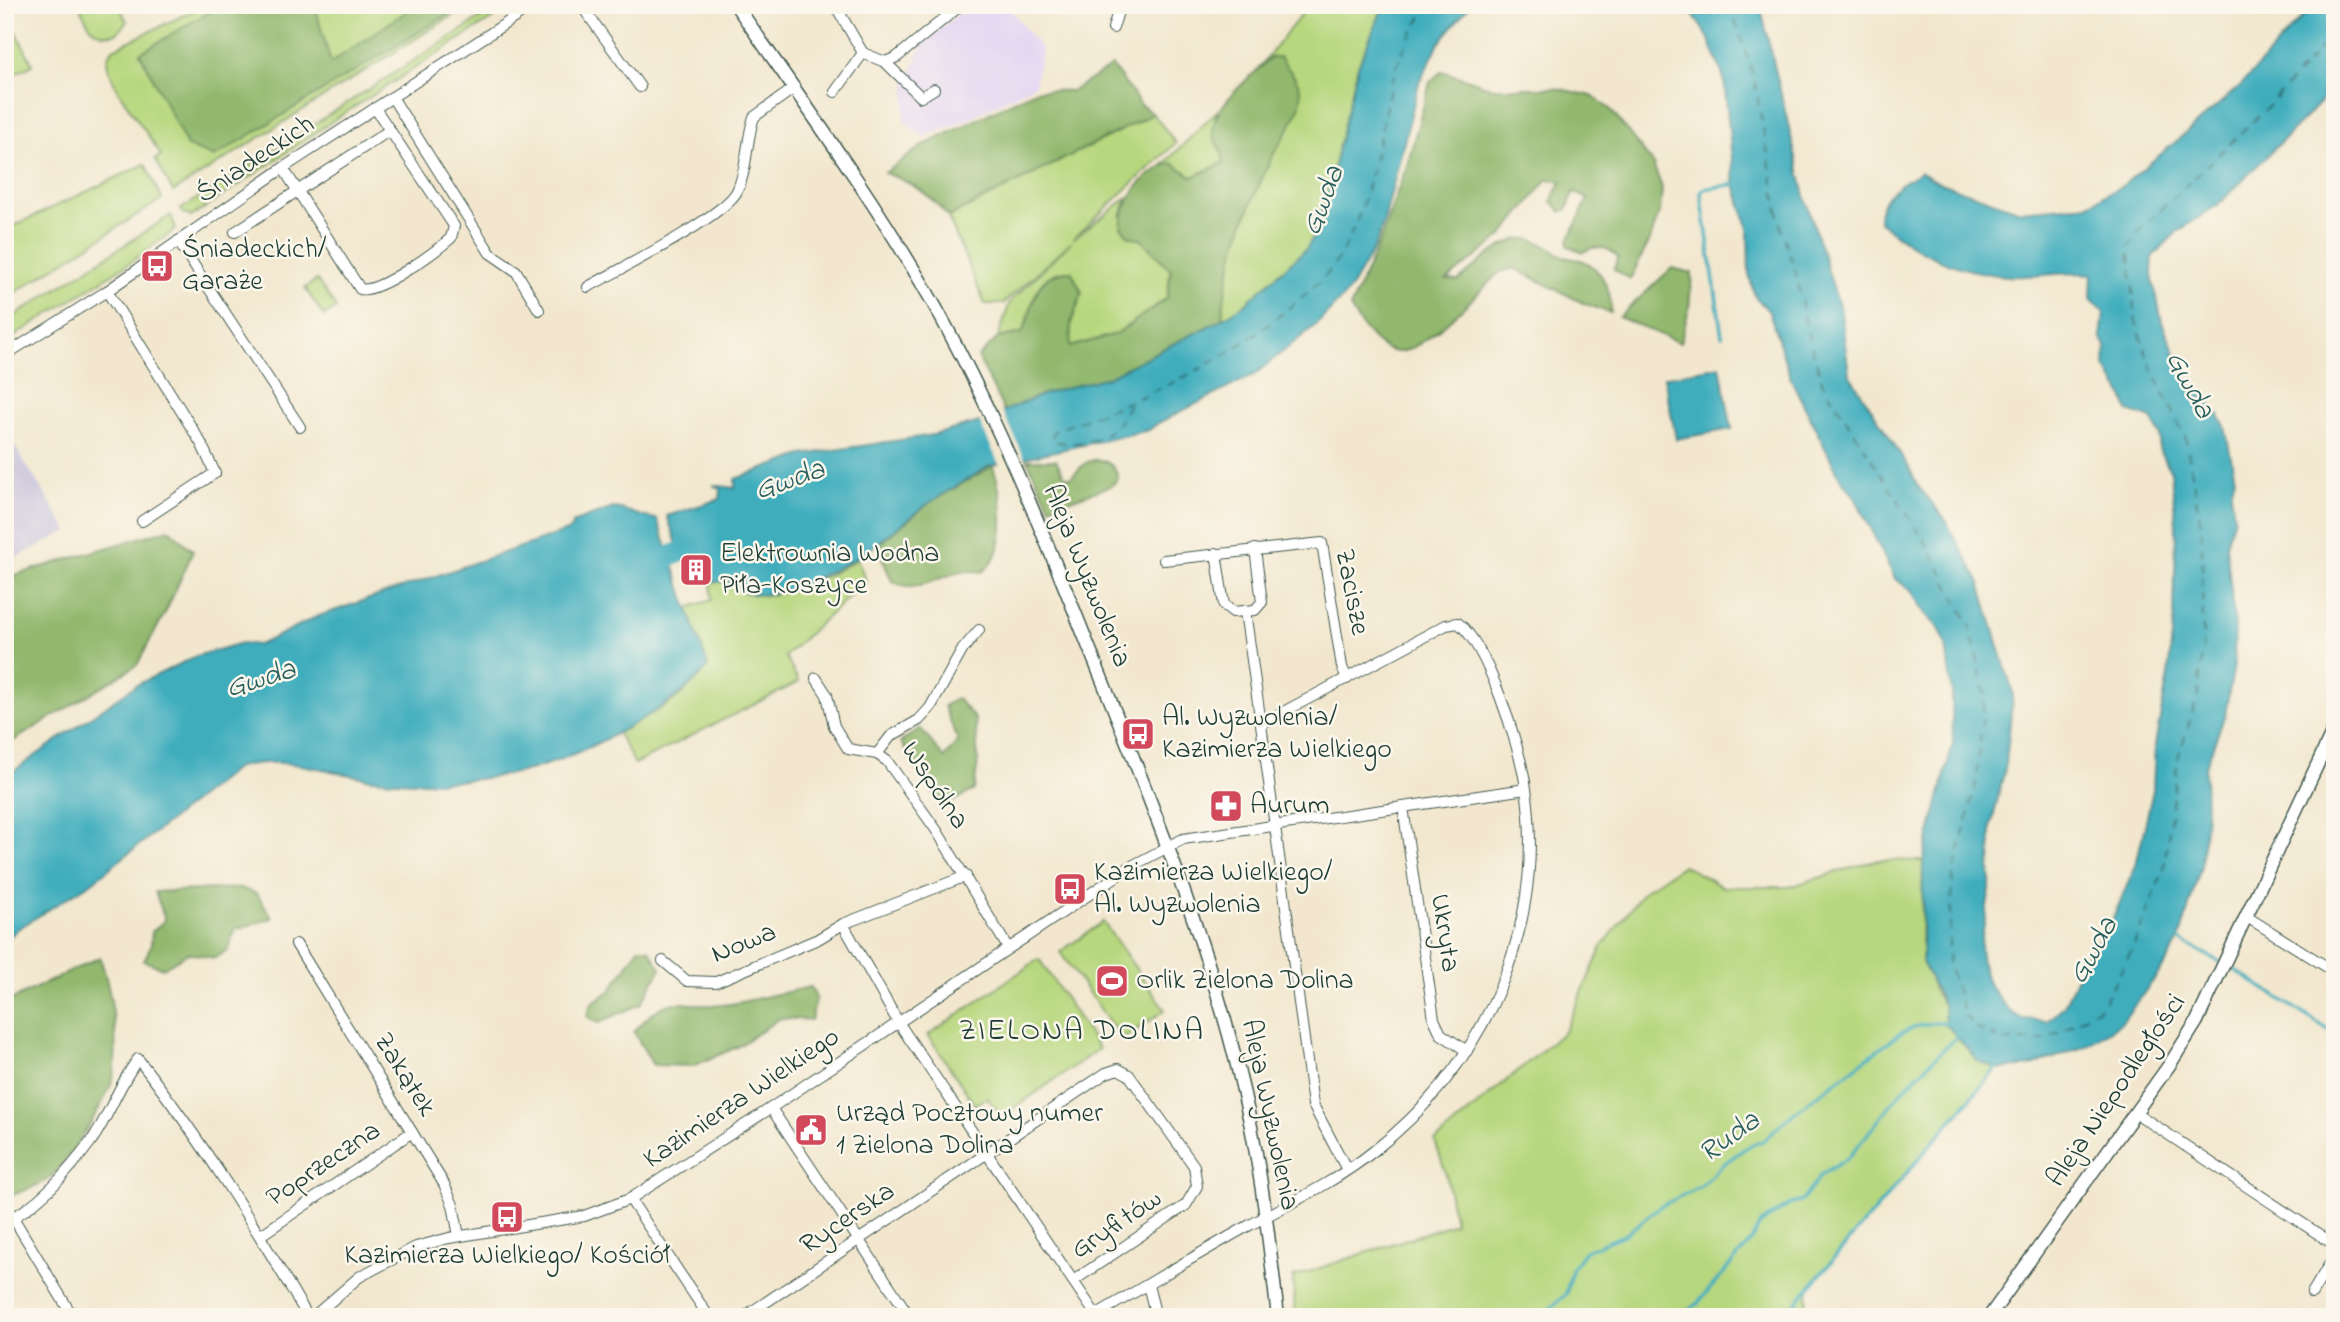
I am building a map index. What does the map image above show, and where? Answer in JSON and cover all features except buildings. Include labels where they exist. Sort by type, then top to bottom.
[{"type":"street","name":"Śniadeckich","points":[[5,355],[107,291],[283,168],[534,5]]},
{"type":"street","points":[[581,5],[640,87]]},
{"type":"street","points":[[588,287],[689,229],[731,200],[740,184],[754,117],[793,89],[736,5]]},
{"type":"street","points":[[835,5],[863,53],[885,62],[921,97],[934,89]]},
{"type":"street","points":[[885,62],[897,57],[961,5]]},
{"type":"street","points":[[1113,28],[1120,5]]},
{"type":"street","points":[[835,92],[863,53]]},
{"type":"street","name":"Aleja Wyzwolenia","points":[[793,89],[894,237],[960,353],[1017,474],[1167,846],[1226,1023],[1249,1117],[1267,1217],[1276,1317]]},
{"type":"street","points":[[393,97],[490,253],[516,271],[538,310]]},
{"type":"street","points":[[283,168],[360,289],[373,290],[450,238],[454,226],[375,108]]},
{"type":"street","points":[[235,232],[390,130]]},
{"type":"street","points":[[178,241],[300,427]]},
{"type":"street","points":[[107,291],[201,443],[215,473],[142,521]]},
{"type":"street","name":"Zacisze","points":[[1164,560],[1311,541],[1324,544],[1342,667],[1347,679]]},
{"type":"street","points":[[1216,554],[1224,605],[1233,612],[1255,610],[1262,602],[1255,549]]},
{"type":"street","points":[[1245,611],[1313,1105],[1347,1170]]},
{"type":"street","points":[[843,924],[898,1022],[1094,1316],[1347,1170],[1406,1123],[1436,1091],[1467,1051],[1502,986],[1521,925],[1530,870],[1526,789],[1504,707],[1470,638],[1458,623],[1446,625],[1261,724]]},
{"type":"street","name":"Wspólna","points":[[979,631],[963,649],[930,708],[919,720],[891,736],[877,754],[887,761],[966,876],[1008,948]]},
{"type":"street","points":[[816,678],[827,695],[834,726],[848,749],[877,754]]},
{"type":"street","name":"Aleja Niepodległości","points":[[1989,1317],[2186,1041],[2221,975],[2335,727]]},
{"type":"street","name":"Kazimierza Wielkiego","points":[[310,1317],[346,1286],[390,1258],[430,1243],[584,1216],[630,1199],[771,1108],[1137,862],[1183,839],[1526,789]]},
{"type":"street","name":"Ukryta","points":[[1403,807],[1434,1019],[1441,1034],[1467,1051]]},
{"type":"street","name":"Nowa","points":[[663,961],[687,981],[716,982],[818,939],[843,924],[966,876]]},
{"type":"street","points":[[2247,917],[2334,969]]},
{"type":"street","name":"Zakątek","points":[[296,944],[450,1196],[459,1236]]},
{"type":"street","points":[[9,1220],[44,1193],[93,1139],[138,1059],[176,1107],[261,1235],[310,1317]]},
{"type":"street","name":"Rycerska","points":[[744,1317],[1106,1073],[1118,1069]]},
{"type":"street","name":"Gryfitów","points":[[1073,1281],[1186,1205],[1197,1186],[1198,1177],[1192,1163],[1129,1075],[1118,1069]]},
{"type":"street","points":[[771,1108],[910,1317]]},
{"type":"street","points":[[2136,1113],[2335,1245]]},
{"type":"street","name":"Poprzeczna","points":[[261,1235],[412,1132]]},
{"type":"street","points":[[630,1199],[709,1317]]},
{"type":"street","points":[[5,1204],[9,1220],[73,1317]]},
{"type":"street","points":[[2312,1293],[2335,1255]]},
{"type":"street","points":[[1148,1285],[1156,1317]]},
{"type":"shaded area","points":[[969,5],[1007,5],[1042,50],[1035,85],[964,121],[923,137],[904,121],[906,85],[923,44]]},
{"type":"shaded area","points":[[5,431],[68,531],[5,563]]},
{"type":"green space","points":[[79,5],[119,5],[127,22],[117,33],[102,34],[88,24]]},
{"type":"green space","points":[[205,5],[469,5],[173,192],[155,159],[161,156],[120,94],[113,81],[107,58],[113,49]]},
{"type":"green space","points":[[221,5],[309,5],[317,14],[331,63],[416,5],[463,5],[214,157],[187,146],[140,53]]},
{"type":"green space","points":[[501,5],[513,5],[334,120],[191,217],[183,213],[181,209]]},
{"type":"green space","points":[[1309,5],[1384,5],[1358,66],[1324,207],[1313,221],[1313,238],[1306,249],[1244,305],[1222,319],[1226,281],[1237,235],[1270,159],[1270,58],[1257,70]]},
{"type":"green space","points":[[5,10],[33,65],[5,78]]},
{"type":"green space","points":[[1280,57],[1299,85],[1300,104],[1270,161],[1245,219],[1228,276],[1222,319],[1108,377],[1044,394],[1004,411],[978,357],[998,338],[1022,333],[1037,293],[1048,277],[1071,271],[1082,293],[1071,323],[1070,347],[1116,334],[1167,298],[1171,270],[1141,239],[1129,236],[1121,227],[1130,197],[1144,179],[1172,163],[1193,177],[1224,163],[1214,137],[1213,127],[1217,116],[1243,83],[1271,58]]},
{"type":"green space","points":[[1112,66],[1141,105],[1153,114],[948,217],[920,190],[885,173],[922,146],[1037,90],[1072,91]]},
{"type":"green space","points":[[1442,71],[1493,88],[1556,88],[1592,96],[1610,109],[1653,164],[1662,188],[1660,210],[1650,240],[1630,279],[1614,269],[1618,257],[1610,251],[1593,248],[1583,252],[1568,246],[1588,199],[1574,192],[1567,209],[1561,212],[1552,201],[1561,182],[1548,179],[1502,236],[1447,280],[1458,281],[1504,245],[1519,239],[1533,240],[1565,257],[1581,260],[1595,269],[1608,289],[1611,313],[1583,303],[1514,268],[1500,272],[1435,332],[1408,350],[1397,352],[1383,347],[1358,321],[1350,308],[1379,243],[1407,165],[1430,82]]},
{"type":"green space","points":[[1217,111],[1214,128],[1224,162],[1193,177],[1172,163],[1162,166]]},
{"type":"green space","points":[[1153,114],[1176,143],[1073,239],[1127,198],[1121,216],[1129,236],[1141,239],[1171,270],[1167,298],[1116,334],[1070,347],[1071,323],[1082,292],[1071,271],[1058,273],[1048,277],[1036,292],[1022,333],[998,338],[1010,302],[1071,242],[1003,304],[985,304],[948,217]]},
{"type":"green space","points":[[145,164],[162,199],[5,299],[5,230]]},
{"type":"green space","points":[[171,215],[176,229],[131,262],[5,342],[5,322]]},
{"type":"green space","points":[[1672,268],[1692,273],[1689,309],[1680,343],[1619,317]]},
{"type":"green space","points":[[317,280],[336,308],[324,316],[305,288]]},
{"type":"green space","points":[[1027,460],[1056,460],[1064,475],[1070,478],[1088,462],[1103,461],[1112,465],[1118,479],[1111,486],[1050,507]]},
{"type":"green space","points":[[993,466],[1000,492],[1002,522],[1001,537],[991,563],[982,572],[956,573],[914,586],[892,581],[879,551],[880,543],[929,503]]},
{"type":"green space","points":[[169,529],[193,551],[167,609],[137,665],[5,746],[5,578]]},
{"type":"green space","points":[[857,559],[866,581],[785,656],[799,682],[635,764],[617,732],[678,697],[708,666],[687,608],[712,600],[711,582],[730,582],[744,591],[759,595],[776,594],[811,583]]},
{"type":"green space","points":[[957,698],[975,719],[978,761],[974,790],[944,806],[920,776],[901,742],[920,728],[944,758],[958,741],[944,706]]},
{"type":"green space","points":[[1877,860],[1923,861],[1921,942],[1934,991],[1944,1006],[1945,1023],[1978,1061],[1997,1069],[1809,1287],[1805,1317],[1295,1317],[1293,1277],[1455,1223],[1446,1174],[1435,1141],[1565,1031],[1602,947],[1644,891],[1683,865],[1723,887],[1789,887]]},
{"type":"green space","points":[[241,888],[257,894],[272,918],[235,930],[228,950],[215,958],[188,953],[163,968],[144,961],[151,945],[152,932],[165,920],[155,892]]},
{"type":"green space","name":"Orlik Zielona Dolina","points":[[1103,922],[1165,1010],[1122,1040],[1060,952]]},
{"type":"green space","points":[[639,948],[649,949],[661,968],[641,1004],[598,1023],[587,1016],[592,1003],[610,991]]},
{"type":"green space","points":[[100,957],[115,1029],[114,1074],[111,1084],[86,1130],[56,1172],[40,1184],[13,1195],[5,1181],[5,1003]]},
{"type":"green space","points":[[1039,959],[1099,1049],[1001,1117],[987,1097],[975,1105],[928,1035]]},
{"type":"green space","points":[[811,987],[816,998],[811,1020],[780,1018],[737,1047],[693,1066],[653,1065],[634,1032],[648,1017],[670,1004],[715,1006]]},
{"type":"water","points":[[1384,5],[1470,5],[1439,43],[1419,83],[1384,221],[1375,246],[1350,290],[1317,324],[1254,375],[1149,430],[989,466],[929,503],[861,556],[795,589],[761,595],[744,592],[730,582],[711,582],[701,552],[682,558],[667,516],[720,499],[721,489],[713,485],[735,488],[735,479],[802,455],[933,435],[976,423],[1044,394],[1108,377],[1217,322],[1244,305],[1306,249],[1313,238],[1314,221],[1324,207],[1358,66]]},
{"type":"water","points":[[1686,5],[1760,5],[1806,200],[1841,313],[1849,374],[1910,469],[1917,485],[1943,516],[1980,583],[2013,693],[2006,764],[1991,827],[1990,889],[1980,948],[1982,964],[1988,984],[2009,1011],[2023,1019],[2047,1021],[2064,1006],[2086,956],[2110,925],[2136,865],[2153,790],[2155,745],[2168,675],[2174,615],[2176,524],[2171,472],[2159,449],[2160,435],[2152,419],[2128,411],[2123,396],[2105,367],[2106,346],[2101,337],[2104,313],[2091,299],[2092,274],[2006,276],[1954,265],[1907,243],[1879,221],[1882,204],[1886,197],[1905,181],[1920,172],[1938,182],[2021,211],[2087,205],[2122,186],[2241,85],[2313,5],[2335,5],[2335,88],[2219,204],[2177,232],[2153,256],[2152,275],[2162,322],[2186,379],[2217,412],[2225,426],[2235,478],[2231,492],[2234,517],[2226,545],[2235,627],[2234,665],[2225,715],[2205,768],[2206,817],[2201,866],[2179,940],[2165,965],[2122,1022],[2086,1046],[2032,1066],[1997,1069],[1978,1061],[1945,1023],[1944,1006],[1922,962],[1923,861],[1953,743],[1952,694],[1946,644],[1939,628],[1925,614],[1911,590],[1895,579],[1854,495],[1841,480],[1790,377],[1769,311],[1755,297],[1749,275],[1748,229],[1734,181],[1724,79],[1708,37]]},
{"type":"water","points":[[1720,366],[1732,429],[1676,439],[1664,377]]},
{"type":"water","points":[[613,508],[657,519],[708,666],[673,699],[648,716],[592,746],[538,768],[499,776],[445,782],[408,782],[373,779],[290,764],[238,767],[91,883],[18,929],[5,941],[5,777],[136,685],[196,656],[242,643],[259,645],[316,617],[570,530],[574,522]]},
{"type":"pier","points":[[1001,408],[1025,459],[1001,468],[978,419]]},
{"type":"waterway","points":[[1722,336],[1701,193],[1703,189],[1737,184]]},
{"type":"waterway","name":"Gwda","points":[[644,567],[705,542]]},
{"type":"waterway","points":[[2179,940],[2220,962]]},
{"type":"waterway","points":[[2227,965],[2335,1034]]},
{"type":"waterway","name":"Ruda","points":[[1541,1317],[1566,1294],[1573,1267],[1585,1251],[1626,1234],[1659,1207],[1701,1186],[1722,1165],[1744,1149],[1764,1140],[1790,1116],[1898,1035],[1917,1026],[1949,1022]]},
{"type":"waterway","points":[[1678,1317],[1697,1304],[1751,1241],[1760,1224],[1789,1205],[1802,1201],[1821,1175],[1849,1157],[1902,1091],[1959,1034]]},
{"type":"waterway","points":[[1784,1317],[1998,1066]]},
{"type":"ferry route","points":[[1129,404],[1116,426],[1105,435],[1072,443],[1052,438],[1054,431],[1146,395],[1228,353],[1283,313],[1328,273],[1353,229],[1368,188],[1396,69],[1415,27],[1430,5]]},
{"type":"ferry route","points":[[1730,5],[1754,78],[1781,227],[1796,274],[1807,331],[1823,384],[1926,543],[1970,625],[1985,696],[1975,788],[1953,874],[1948,964],[1965,1016],[1975,1027],[2003,1041],[2039,1041],[2059,1033],[2102,1006],[2132,950],[2164,869],[2178,758],[2198,695],[2203,649],[2202,531],[2186,439],[2148,359],[2136,322],[2129,246],[2139,231],[2271,104],[2335,32]]},
{"type":"place","name":"Śniadeckich/ Garaże","points":[[157,266]]},
{"type":"place","name":"Elektrownia Wodna Piła-Koszyce","points":[[696,570]]},
{"type":"place","name":"Al. Wyzwolenia/ Kazimierza Wielkiego","points":[[1138,734]]},
{"type":"place","name":"Aurum","points":[[1226,806]]},
{"type":"place","name":"Kazimierza Wielkiego/ Al. Wyzwolenia","points":[[1070,889]]},
{"type":"place","name":"Orlik Zielona Dolina","points":[[1112,981]]},
{"type":"place","name":"Urząd Pocztowy numer 1 Zielona Dolina","points":[[811,1130]]},
{"type":"place","name":"Kazimierza Wielkiego/ Kościół","points":[[507,1217]]},
{"type":"district","name":"ZIELONA DOLINA","points":[[1082,1032]]}]
